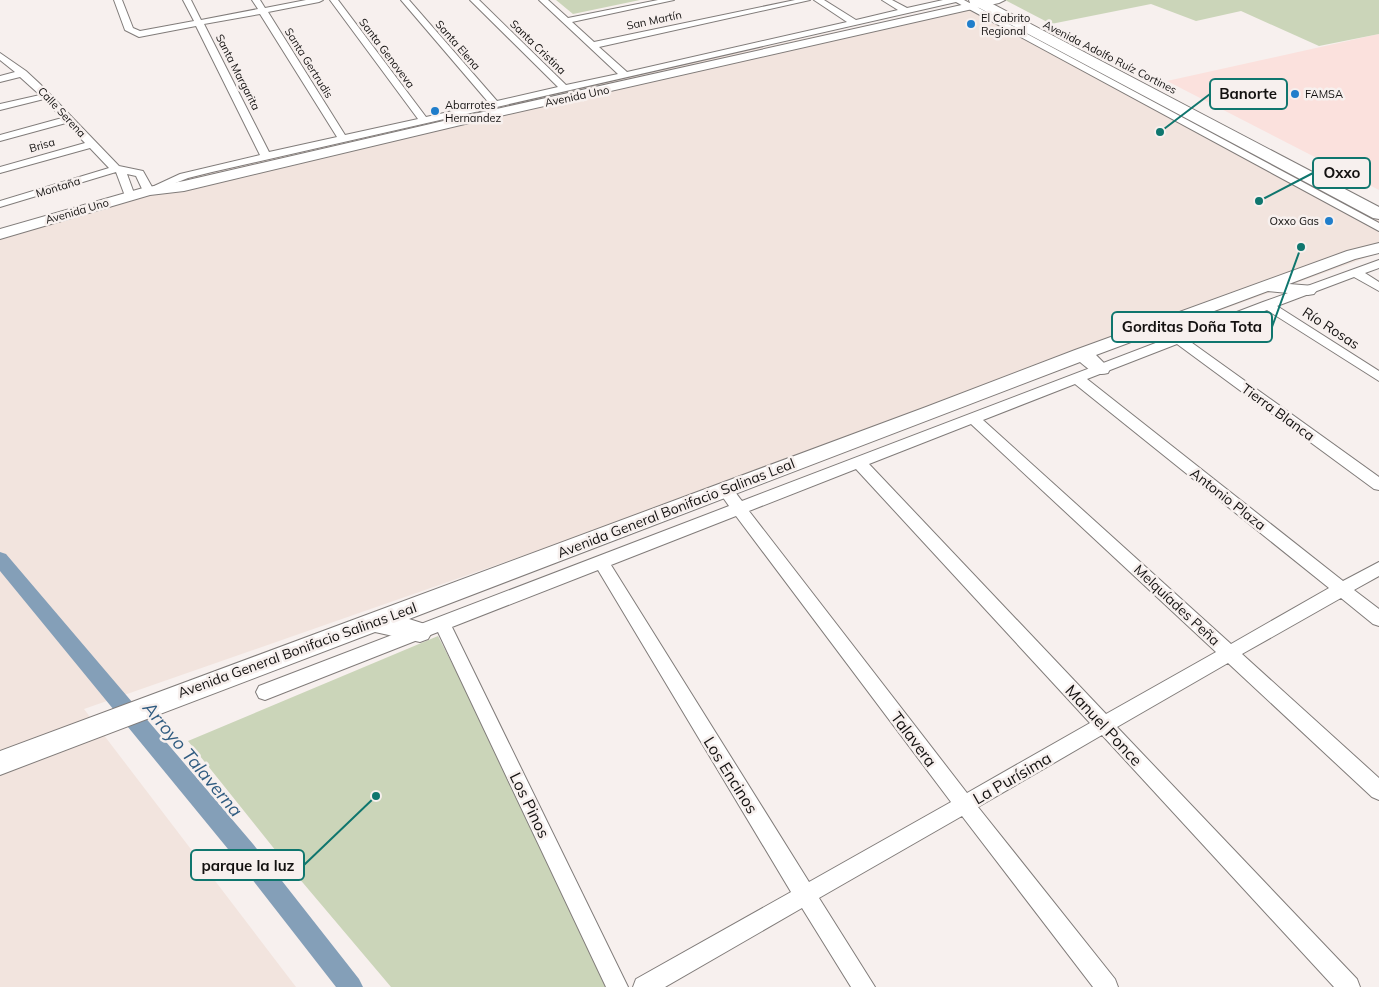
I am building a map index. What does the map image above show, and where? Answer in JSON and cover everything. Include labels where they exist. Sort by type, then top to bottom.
[{"type":"main road","name":"Avenida Adolfo Ruíz Cortines","points":[[969,3],[999,4],[1379,198]]},
{"type":"main road","name":"Avenida Adolfo Ruíz Cortines","points":[[999,4],[1315,187],[1379,214]]},
{"type":"street","points":[[118,0],[129,30],[139,34],[319,0]]},
{"type":"street","name":"Santa Margarita","points":[[187,0],[266,156]]},
{"type":"street","name":"Santa Gertrudis","points":[[256,0],[342,138]]},
{"type":"street","name":"Santa Genoveva","points":[[334,0],[421,125]]},
{"type":"street","name":"Santa Elena","points":[[405,0],[495,104]]},
{"type":"street","name":"Santa Cristina","points":[[474,0],[565,89]]},
{"type":"street","points":[[543,0],[625,74]]},
{"type":"street","points":[[567,21],[670,0]]},
{"type":"street","name":"San Martín","points":[[594,45],[806,0]]},
{"type":"street","points":[[818,0],[856,23]]},
{"type":"street","points":[[886,0],[906,11]]},
{"type":"street","points":[[969,3],[1315,187],[1379,228]]},
{"type":"street","name":"Avenida Uno","points":[[151,190],[184,186],[495,104],[625,74],[676,68],[969,3]]},
{"type":"street","name":"Avenida Uno","points":[[0,234],[151,190],[184,176],[266,156],[342,138],[421,125],[447,124],[856,23],[882,22],[906,11],[969,3]]},
{"type":"street","name":"Calle Serena","points":[[0,56],[24,73],[119,170],[130,196]]},
{"type":"street","points":[[0,79],[24,73]]},
{"type":"street","points":[[0,107],[46,96]]},
{"type":"street","points":[[0,138],[68,119]]},
{"type":"street","name":"Brisa","points":[[0,170],[92,144]]},
{"type":"street","name":"Calle Serena","points":[[119,170],[139,173],[151,190]]},
{"type":"street","name":"Montaña","points":[[0,204],[119,170]]},
{"type":"street","name":"Avenida General Bonifacio Salinas Leal","points":[[1353,263],[1354,250],[1379,239]]},
{"type":"street","name":"Avenida General Bonifacio Salinas Leal","points":[[0,763],[724,489],[933,412],[1082,354],[1265,296],[1353,263],[1361,254],[1379,248]]},
{"type":"street","points":[[1353,263],[1379,286]]},
{"type":"street","points":[[265,692],[1178,339],[1265,296],[1308,290],[1353,263],[1379,264]]},
{"type":"street","name":"Río Rosas","points":[[1265,296],[1379,377]]},
{"type":"street","name":"Tierra Blanca","points":[[1178,339],[1379,485]]},
{"type":"street","points":[[1082,354],[1101,369]]},
{"type":"street","name":"Antonio Plaza","points":[[1077,378],[1379,619]]},
{"type":"street","name":"Melquíades Peña","points":[[974,418],[1379,791]]},
{"type":"street","name":"Manuel Ponce","points":[[859,463],[1349,987]]},
{"type":"street","name":"Talavera","points":[[724,489],[965,805],[1107,987]]},
{"type":"street","name":"Los Encinos","points":[[601,562],[805,895],[864,987]]},
{"type":"street","name":"La Purísima","points":[[644,987],[1379,568]]},
{"type":"street","points":[[374,622],[420,632]]},
{"type":"street","name":"Los Pinos","points":[[442,623],[617,987]]},
{"type":"shaded area","points":[[987,0],[1379,207],[1379,253],[1061,368],[84,709],[296,987],[0,987],[0,233],[247,159]]},
{"type":"shaded area","points":[[1379,34],[1379,190],[1167,81]]},
{"type":"green space","points":[[556,0],[640,0],[573,14]]},
{"type":"green space","points":[[1005,0],[1379,0],[1379,34],[1319,46],[1241,11],[1196,21],[1151,4],[1051,24]]},
{"type":"green space","points":[[438,636],[617,987],[391,987],[276,851],[188,741]]},
{"type":"waterway","name":"Arroyo Talaverna","points":[[0,559],[245,852],[351,987]]},
{"type":"place","name":"El Cabrito Regional","points":[[971,24]]},
{"type":"place","name":"FAMSA","points":[[1295,94]]},
{"type":"place","name":"Abarrotes Hernandez","points":[[435,111]]},
{"type":"place","name":"Banorte","points":[[1160,132]]},
{"type":"place","name":"Oxxo","points":[[1259,201]]},
{"type":"place","name":"Oxxo Gas","points":[[1329,221]]},
{"type":"place","name":"Gorditas Doña Tota","points":[[1301,247]]},
{"type":"place","name":"parque la luz","points":[[376,796]]}]
